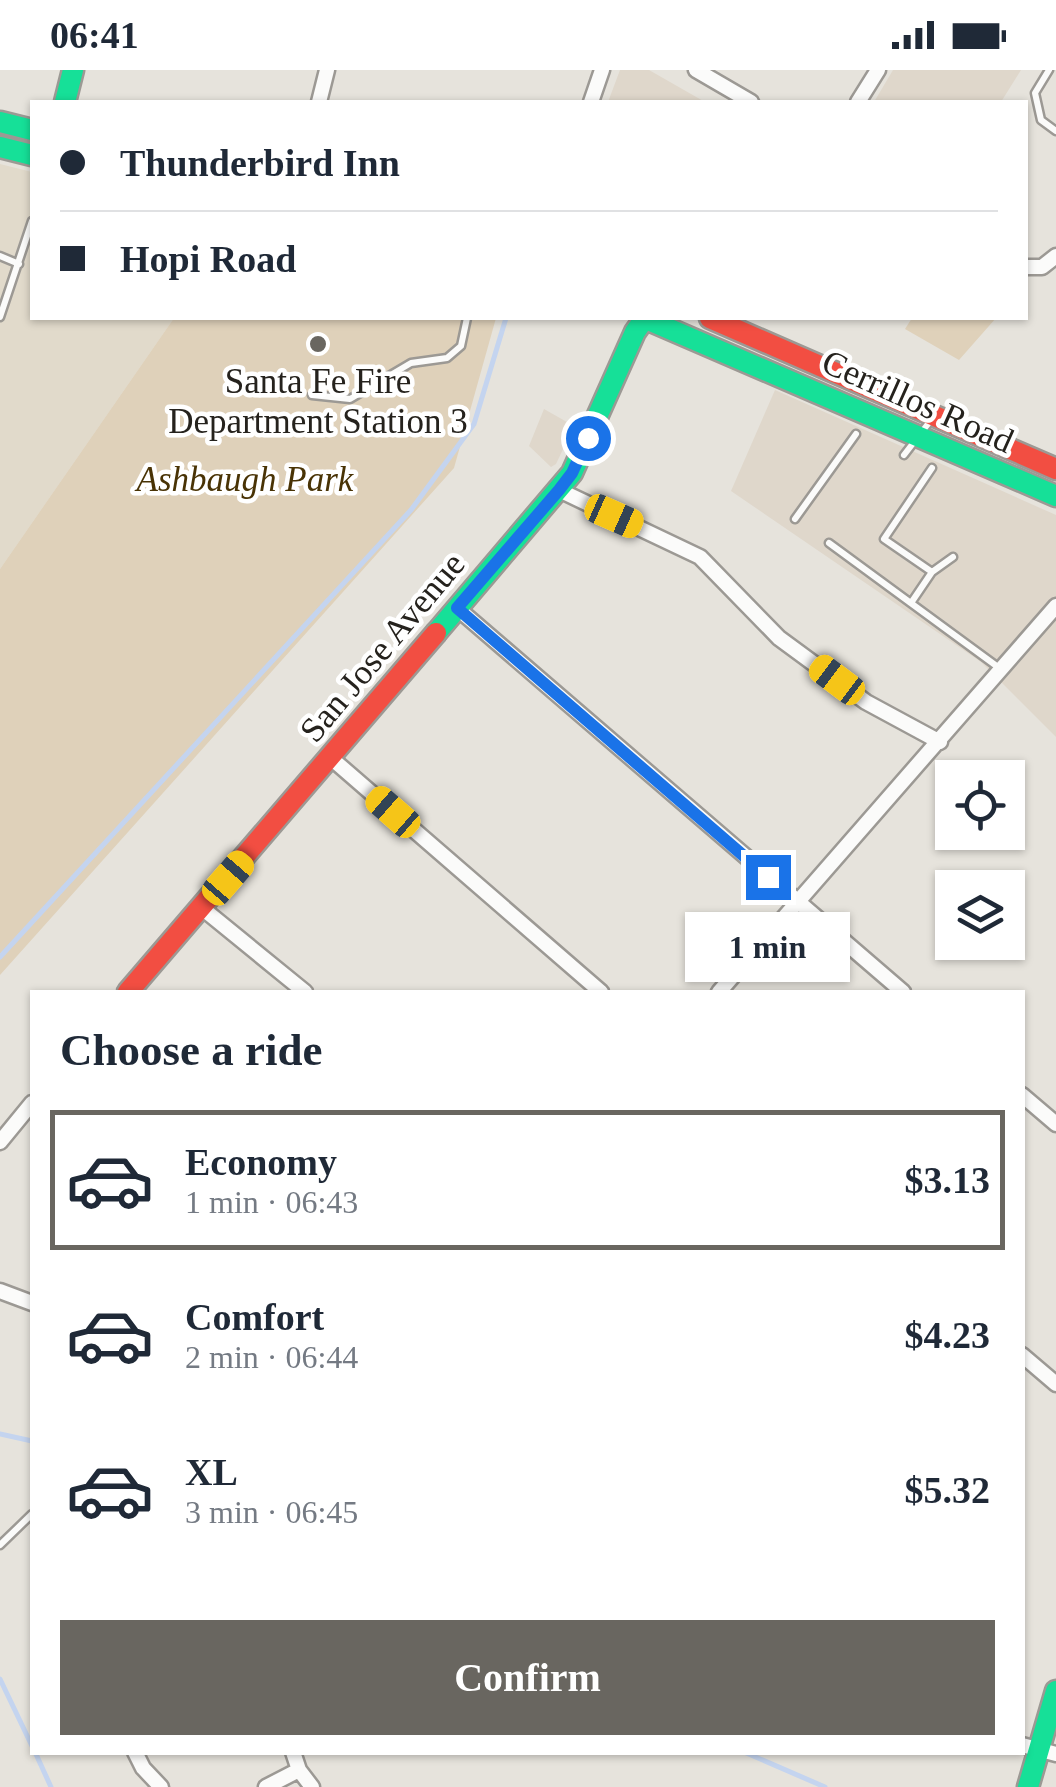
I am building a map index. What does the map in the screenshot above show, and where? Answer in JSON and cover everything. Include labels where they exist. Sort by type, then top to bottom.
[{"type":"street","points":[[65,100],[73,70]]},
{"type":"street","points":[[320,100],[327,70]]},
{"type":"street","points":[[592,100],[602,70]]},
{"type":"street","points":[[696,70],[722,76],[749,100]]},
{"type":"street","points":[[859,100],[878,70]]},
{"type":"street","points":[[0,122],[30,130]]},
{"type":"street","points":[[0,147],[30,154]]},
{"type":"street","points":[[1028,266],[1042,266],[1056,256]]},
{"type":"street","name":"San Jose Avenue","points":[[130,990],[559,490],[572,473],[644,320]]},
{"type":"street","name":"Cerrillos Road","points":[[650,320],[1056,496]]},
{"type":"street","points":[[716,348],[724,320]]},
{"type":"street","name":"Cerrillos Road","points":[[724,320],[1056,468]]},
{"type":"street","points":[[559,490],[700,557],[779,638],[866,702],[940,742]]},
{"type":"street","points":[[721,990],[1056,606]]},
{"type":"street","points":[[457,608],[901,990]]},
{"type":"street","points":[[331,758],[599,990]]},
{"type":"street","points":[[202,908],[303,990]]},
{"type":"street","points":[[1025,1098],[1056,1124]]},
{"type":"street","points":[[0,1142],[30,1105]]},
{"type":"street","points":[[0,1292],[30,1303]]},
{"type":"street","points":[[1025,1358],[1056,1384]]},
{"type":"street","points":[[1028,1787],[1056,1691]]},
{"type":"street","points":[[136,1755],[161,1787]]},
{"type":"street","points":[[294,1755],[312,1787]]},
{"type":"street","points":[[266,1787],[300,1770]]},
{"type":"lane","points":[[1049,70],[1035,93],[1041,120],[1056,130]]},
{"type":"lane","points":[[0,317],[30,227]]},
{"type":"lane","points":[[0,256],[19,264]]},
{"type":"lane","points":[[312,395],[350,399],[411,363],[447,358],[461,346],[467,320]]},
{"type":"lane","points":[[904,455],[935,416]]},
{"type":"lane","points":[[795,518],[856,434]]},
{"type":"lane","points":[[932,468],[884,539],[932,572]]},
{"type":"lane","points":[[829,543],[1002,670]]},
{"type":"lane","points":[[911,604],[932,572],[953,557]]},
{"type":"lane","points":[[0,1545],[30,1516]]},
{"type":"shaded area","points":[[620,70],[649,70],[702,100],[609,100]]},
{"type":"shaded area","points":[[893,70],[1021,70],[1002,100],[875,100]]},
{"type":"shaded area","points":[[0,164],[30,172],[30,320],[173,320],[0,569]]},
{"type":"shaded area","points":[[775,390],[1056,515],[1056,737],[981,662],[731,491]]},
{"type":"shaded area","points":[[544,409],[574,426],[551,467],[529,446]]},
{"type":"green space","name":"Ashbaugh Park","points":[[173,320],[495,320],[454,468],[0,975],[0,569]]},
{"type":"green space","points":[[911,320],[994,320],[959,360],[905,329]]},
{"type":"waterway","points":[[0,957],[411,510],[474,424],[505,320]]},
{"type":"waterway","points":[[0,1434],[30,1441]]},
{"type":"waterway","points":[[0,1679],[30,1742]]},
{"type":"waterway","points":[[36,1755],[51,1787]]},
{"type":"waterway","points":[[751,1755],[825,1787]]},
{"type":"traffic: fast","points":[[66,100],[73,70]]},
{"type":"traffic: fast","points":[[0,122],[30,130]]},
{"type":"traffic: fast","points":[[0,147],[30,154]]},
{"type":"traffic: fast","points":[[436,633],[572,473],[644,320]]},
{"type":"traffic: fast","points":[[649,320],[1056,496]]},
{"type":"traffic: fast","points":[[1028,1787],[1056,1691]]},
{"type":"traffic: jam","points":[[715,320],[1056,469]]},
{"type":"traffic: jam","points":[[130,990],[436,633]]},
{"type":"place","name":"Santa Fe Fire Department Station 3","points":[[318,344]]},
{"type":"route","points":[[588,438],[572,473],[559,490],[457,608],[768,877]]}]
